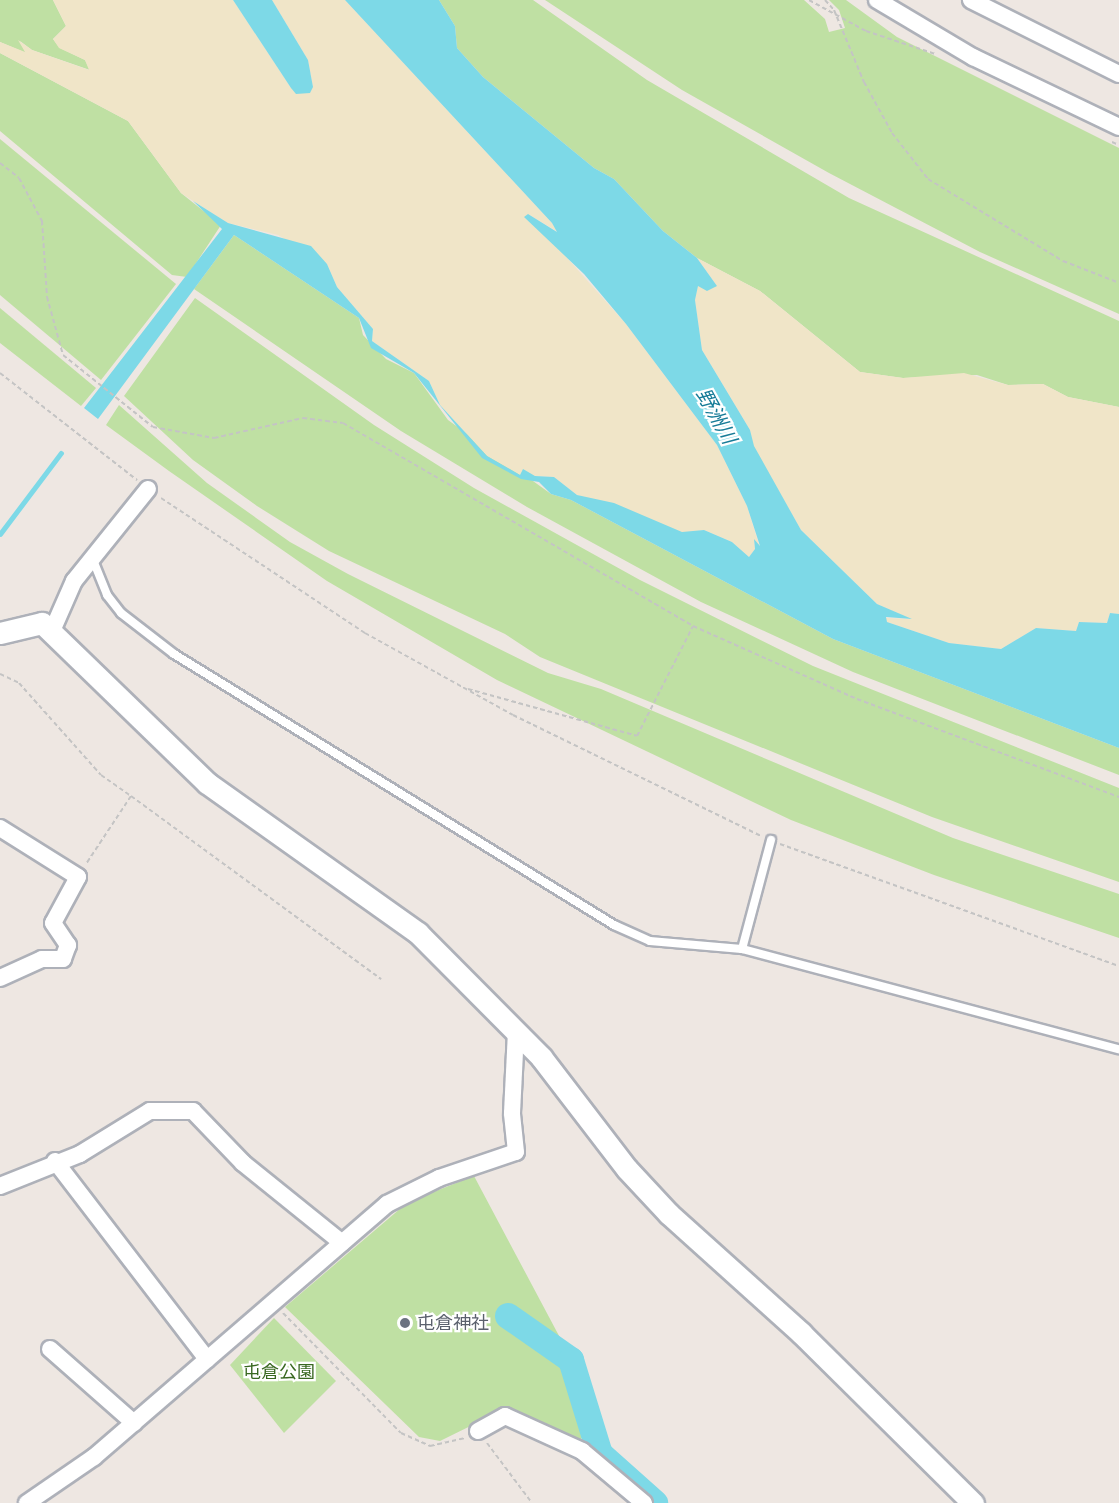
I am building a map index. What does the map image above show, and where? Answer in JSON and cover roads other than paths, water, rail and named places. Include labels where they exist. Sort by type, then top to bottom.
[{"type":"street","points":[[877,0],[973,57],[1114,134]]},
{"type":"street","points":[[971,0],[1119,74]]},
{"type":"street","points":[[52,631],[74,581],[148,489]]},
{"type":"street","points":[[0,633],[42,623],[127,710],[207,783],[418,933],[516,1030],[627,1169],[669,1214],[801,1333],[973,1503]]},
{"type":"street","points":[[0,828],[78,877],[53,923],[68,945],[63,958],[42,959],[0,978]]},
{"type":"street","points":[[27,1503],[94,1457],[207,1359],[276,1305],[387,1204],[416,1187],[516,1152],[512,1113],[516,1030]]},
{"type":"street","points":[[0,1186],[123,1132],[150,1111],[193,1111],[243,1163],[342,1243]]},
{"type":"street","points":[[55,1161],[207,1359]]},
{"type":"street","points":[[50,1349],[134,1423]]},
{"type":"street","points":[[478,1431],[505,1416],[582,1451],[644,1503]]},
{"type":"lane","points":[[93,560],[107,595],[121,613],[174,654],[470,840],[650,941],[742,949],[1119,1049]]},
{"type":"lane","points":[[742,949],[771,840]]},
{"type":"water","points":[[233,0],[272,0],[308,60],[313,87],[310,93],[296,94],[291,88]]},
{"type":"water","name":"野洲川","points":[[345,0],[439,0],[455,26],[457,48],[483,77],[594,168],[614,179],[663,231],[697,258],[717,286],[707,291],[698,286],[695,300],[702,350],[750,430],[754,446],[801,530],[877,604],[912,619],[886,617],[887,622],[949,643],[1001,649],[1036,628],[1076,631],[1079,622],[1107,623],[1110,613],[1119,614],[1119,748],[833,639],[571,500],[551,494],[539,482],[521,479],[482,458],[414,373],[371,348],[359,318],[234,235],[98,419],[84,408],[222,229],[193,201],[228,223],[311,246],[327,264],[337,287],[373,329],[372,341],[429,381],[440,405],[487,456],[520,475],[523,469],[535,476],[554,477],[577,495],[614,503],[682,532],[704,530],[732,542],[749,557],[755,549],[754,539],[760,546],[747,506],[717,445],[626,324],[584,274],[524,217],[528,214],[557,232],[552,223]]},
{"type":"waterway","points":[[0,534],[61,453]]},
{"type":"waterway","points":[[508,1316],[571,1360],[600,1454],[655,1503]]},
{"type":"place","name":"屯倉神社","points":[[405,1323]]},
{"type":"park label","name":"屯倉公園","points":[[279,1372]]}]
